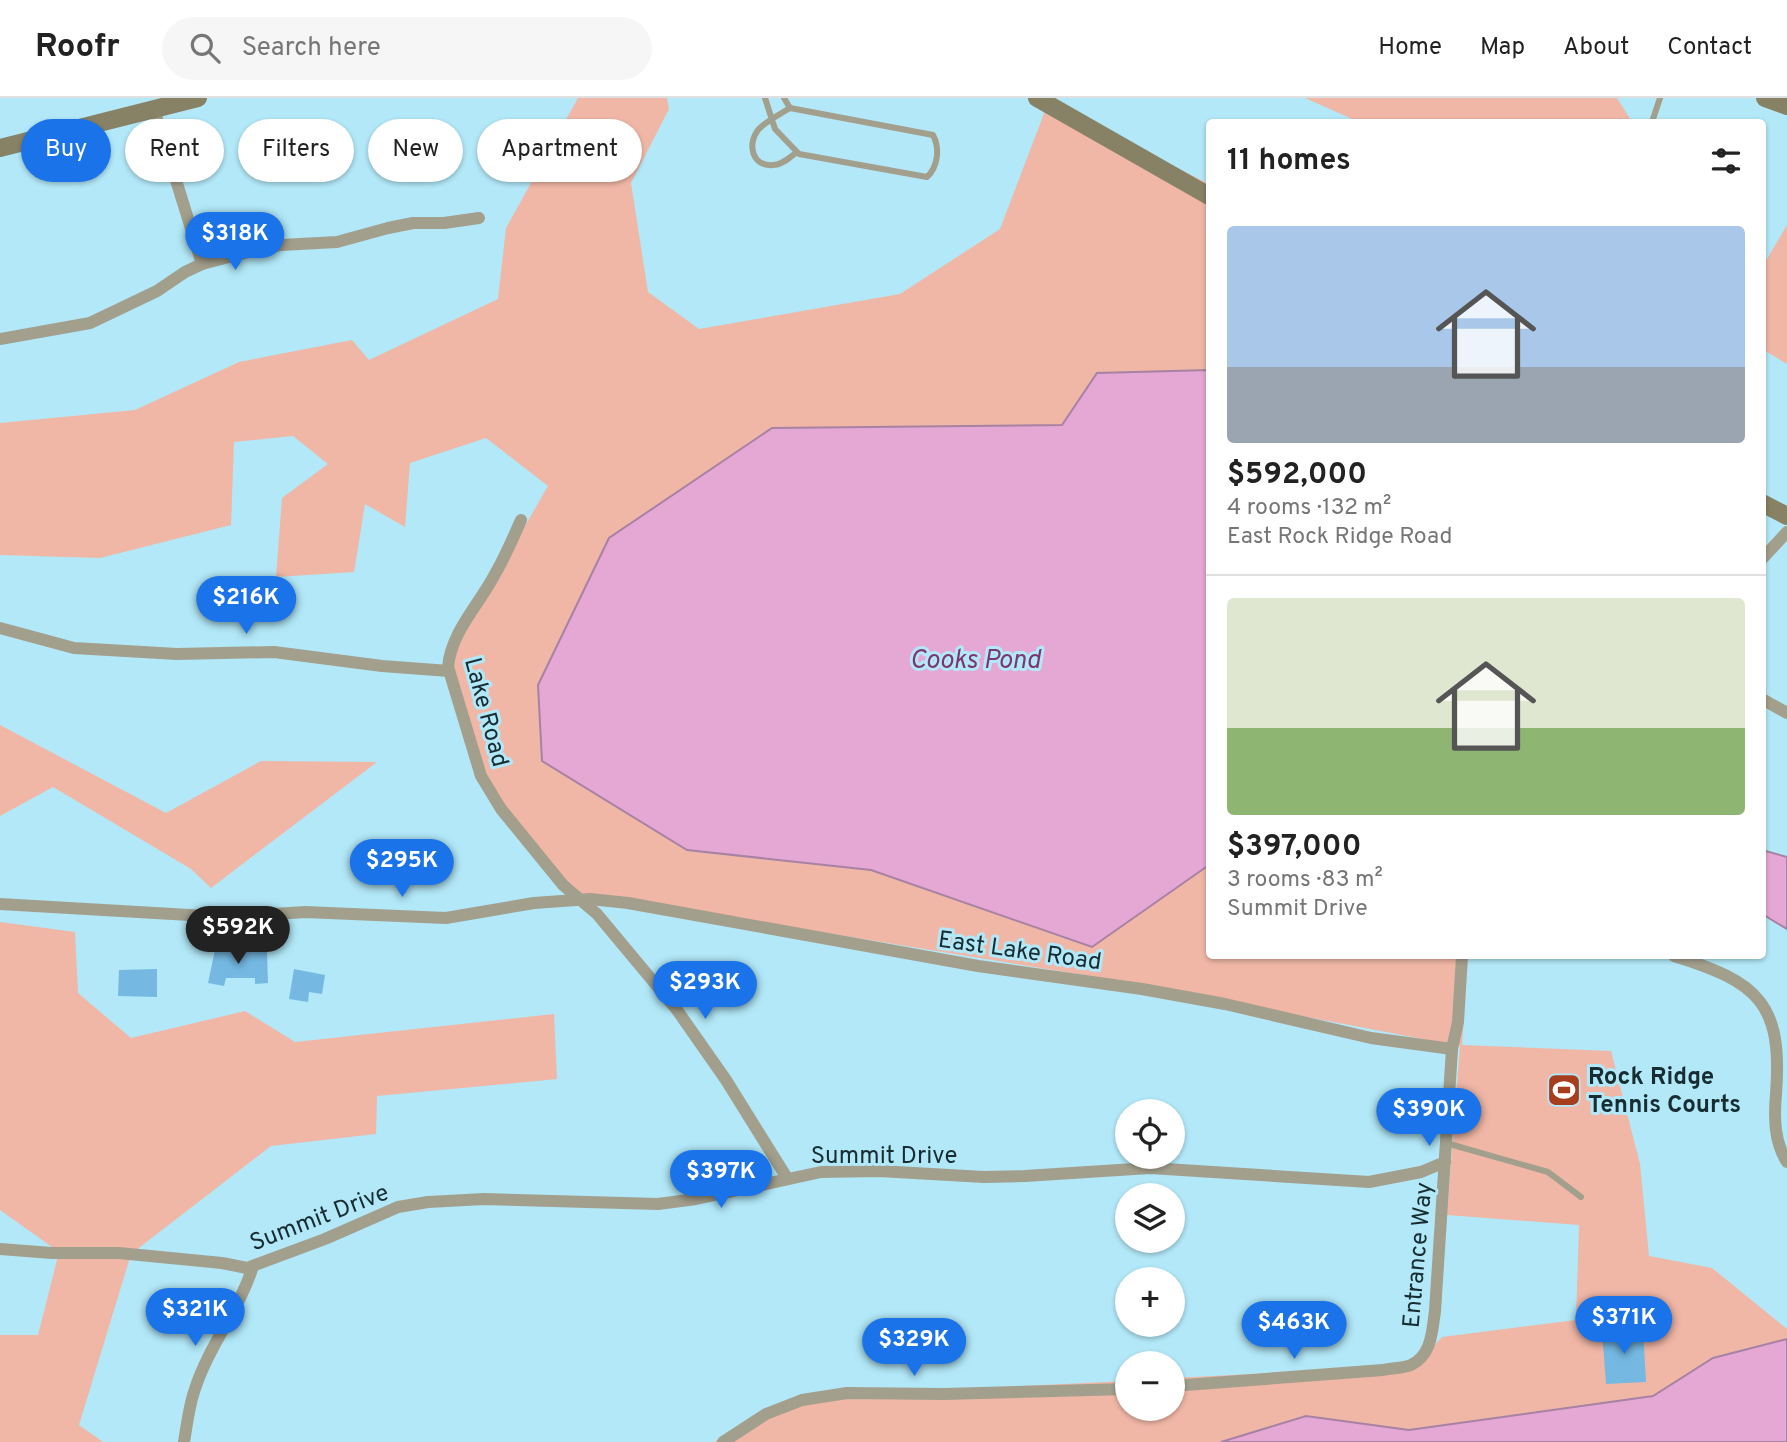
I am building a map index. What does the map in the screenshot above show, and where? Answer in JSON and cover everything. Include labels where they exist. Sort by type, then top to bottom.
[{"type":"street","points":[[0,148],[198,98]]},
{"type":"street","points":[[1037,98],[1061,104],[1206,194]]},
{"type":"street","points":[[1765,98],[1787,106]]},
{"type":"street","points":[[154,109],[202,264]]},
{"type":"street","points":[[0,339],[90,323],[157,291],[202,264],[281,246],[337,242],[413,223],[444,223],[479,218]]},
{"type":"street","points":[[1766,505],[1787,516]]},
{"type":"street","name":"Lake Road","points":[[522,520],[495,576],[449,653],[449,671],[481,776],[501,809],[526,841],[563,885],[597,914],[677,1010],[726,1080],[787,1178]]},
{"type":"street","points":[[1766,555],[1787,532]]},
{"type":"street","points":[[0,628],[74,648],[189,655],[274,652],[449,671]]},
{"type":"street","points":[[1766,701],[1787,713]]},
{"type":"street","name":"East Lake Road","points":[[0,904],[224,917],[305,912],[446,918],[534,903],[580,900],[628,903],[978,966],[1142,989],[1225,1004],[1371,1038],[1452,1049]]},
{"type":"street","name":"Entrance Way","points":[[1185,1385],[1383,1370],[1411,1365],[1424,1354],[1431,1342],[1435,1311],[1452,1049],[1458,1022],[1462,959]]},
{"type":"street","points":[[1682,959],[1730,976],[1750,989],[1765,1007],[1774,1029],[1778,1051],[1775,1130],[1781,1153],[1787,1162]]},
{"type":"street","name":"Summit Drive","points":[[0,1249],[52,1253],[119,1253],[247,1268],[313,1244],[398,1207],[428,1202],[484,1199],[658,1204],[696,1199],[821,1172],[879,1171],[1011,1176],[1150,1168],[1368,1182],[1420,1172],[1445,1162]]},
{"type":"street","points":[[184,1442],[195,1389],[246,1289],[253,1266]]},
{"type":"street","points":[[723,1442],[766,1414],[802,1400],[847,1394],[1115,1389]]},
{"type":"lane","points":[[765,98],[772,119],[775,129],[797,152],[927,177],[934,171],[938,144],[933,135],[790,108],[772,119],[758,130],[751,142],[753,155],[761,163],[772,165],[782,162],[797,152]]},
{"type":"lane","points":[[784,98],[790,108]]},
{"type":"lane","points":[[1653,119],[1660,98]]},
{"type":"lane","points":[[1446,1143],[1548,1172],[1580,1197]]},
{"type":"shaded area","points":[[578,98],[667,98],[669,109],[642,162],[642,119],[566,119]]},
{"type":"shaded area","points":[[1305,98],[1617,98],[1630,119],[1352,119]]},
{"type":"shaded area","points":[[1048,103],[1206,182],[1206,370],[1097,373],[1062,425],[688,850],[871,870],[1092,947],[1206,867],[1206,959],[1468,959],[1462,1045],[1611,1051],[1640,1164],[1649,1256],[1712,1268],[1787,1329],[1787,1339],[1713,1358],[1653,1396],[1409,1430],[1306,1416],[1221,1442],[714,1442],[803,1396],[1115,1382],[1115,1421],[1185,1421],[1185,1377],[1416,1366],[1442,1337],[1576,1320],[1579,1225],[1447,1215],[1460,1046],[1096,977],[574,892],[482,784],[448,660],[548,486],[486,438],[410,463],[405,527],[365,504],[354,572],[276,577],[282,498],[328,464],[293,436],[234,442],[231,525],[100,558],[0,555],[0,423],[135,410],[239,362],[352,340],[369,360],[498,299],[506,228],[531,182],[632,182],[648,292],[699,329],[900,294],[1000,229]]},
{"type":"shaded area","points":[[1787,225],[1787,364],[1766,351],[1767,259]]},
{"type":"shaded area","points":[[0,725],[166,813],[261,761],[377,762],[211,888],[191,869],[53,787],[0,816]]},
{"type":"shaded area","points":[[0,922],[75,932],[78,993],[131,1038],[245,1011],[295,1042],[554,1014],[557,1079],[377,1096],[376,1134],[271,1146],[131,1254],[79,1425],[103,1442],[0,1442],[0,1335],[38,1335],[59,1252],[0,1210]]},
{"type":"water","name":"Cooks Pond","points":[[1206,370],[1206,867],[1092,947],[871,870],[687,850],[542,761],[538,685],[609,538],[772,428],[1062,425],[1097,373]]},
{"type":"water","points":[[1766,851],[1787,857],[1787,929],[1766,916]]},
{"type":"water","points":[[1787,1339],[1787,1442],[1221,1442],[1306,1416],[1409,1430],[1653,1396],[1713,1358]]},
{"type":"building","points":[[216,945],[243,951],[267,951],[268,983],[255,984],[255,978],[226,978],[224,986],[208,983]]},
{"type":"building","points":[[157,969],[157,997],[118,996],[119,970]]},
{"type":"building","points":[[294,969],[325,975],[322,994],[309,992],[308,1002],[289,999]]},
{"type":"building","points":[[1643,1328],[1646,1382],[1606,1384],[1602,1331]]},
{"type":"place","name":"Rock Ridge Tennis Courts","points":[[1564,1090]]}]
